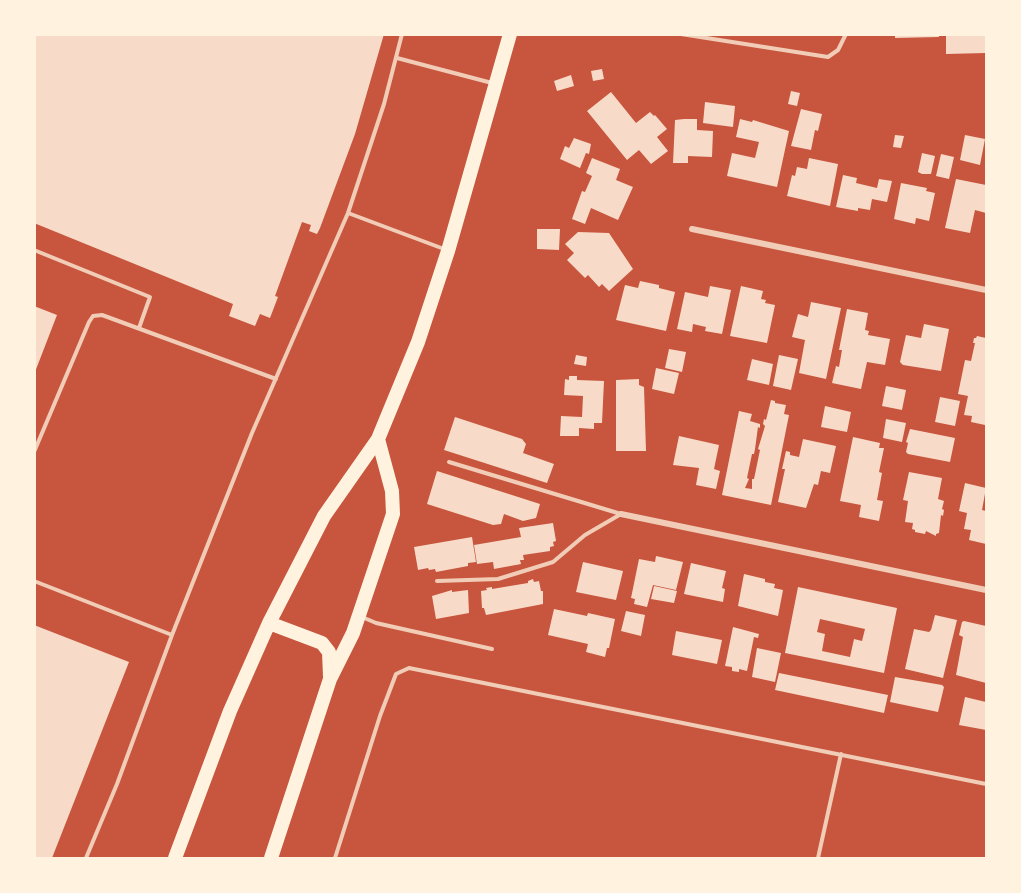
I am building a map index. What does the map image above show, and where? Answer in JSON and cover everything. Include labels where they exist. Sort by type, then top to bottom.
[{"type":"main road","points":[[175,858],[230,711],[268,623],[324,516],[378,439],[418,342],[448,251],[510,34]]},
{"type":"main road","points":[[271,858],[330,679],[353,633],[393,514],[392,491],[378,439]]},
{"type":"main road","points":[[268,623],[322,643],[329,652],[330,679]]},
{"type":"street","points":[[692,229],[987,290]]},
{"type":"street","points":[[621,514],[987,590]]},
{"type":"lane","points":[[86,858],[117,784],[215,523],[348,213],[384,104],[402,34]]},
{"type":"lane","points":[[681,34],[828,57],[838,50],[846,34]]},
{"type":"lane","points":[[396,58],[495,84]]},
{"type":"lane","points":[[348,213],[448,251]]},
{"type":"lane","points":[[34,250],[150,297],[139,328]]},
{"type":"lane","points":[[34,452],[88,322],[93,316],[102,315],[276,379]]},
{"type":"lane","points":[[449,462],[621,514]]},
{"type":"lane","points":[[437,581],[498,579],[553,562],[585,535],[621,514]]},
{"type":"lane","points":[[34,581],[172,635]]},
{"type":"lane","points":[[359,616],[376,623],[492,649]]},
{"type":"lane","points":[[335,858],[380,716],[396,674],[408,668],[987,784]]},
{"type":"lane","points":[[818,858],[841,754]]},
{"type":"building","points":[[34,34],[384,34],[355,134],[320,228],[317,234],[309,231],[311,225],[302,222],[275,296],[278,297],[270,318],[260,314],[255,326],[229,316],[233,304],[34,223]]},
{"type":"building","points":[[895,34],[939,34],[939,37],[895,38]]},
{"type":"building","points":[[946,34],[986,34],[986,53],[946,54]]},
{"type":"building","points":[[602,69],[604,79],[593,81],[591,71]]},
{"type":"building","points":[[571,75],[574,86],[557,91],[554,81]]},
{"type":"building","points":[[791,91],[800,93],[797,106],[788,104]]},
{"type":"building","points":[[611,92],[636,123],[650,112],[667,129],[657,137],[668,151],[651,164],[639,150],[627,160],[587,111]]},
{"type":"building","points":[[705,102],[735,106],[733,127],[703,123]]},
{"type":"building","points":[[801,109],[822,114],[818,131],[815,130],[811,150],[791,146]]},
{"type":"building","points":[[697,119],[697,130],[713,131],[712,157],[688,156],[688,163],[673,163],[675,120]]},
{"type":"building","points":[[740,119],[752,122],[753,120],[789,131],[777,187],[727,176],[732,153],[755,158],[759,142],[736,137]]},
{"type":"building","points":[[895,135],[904,136],[901,148],[893,147]]},
{"type":"building","points":[[965,135],[985,139],[980,165],[960,160]]},
{"type":"building","points":[[574,138],[591,144],[589,154],[586,153],[580,168],[560,159],[565,146],[569,148]]},
{"type":"building","points":[[922,153],[935,156],[931,174],[918,172]]},
{"type":"building","points":[[941,154],[954,157],[949,179],[936,176]]},
{"type":"building","points":[[592,158],[620,169],[616,180],[633,187],[618,220],[591,208],[585,224],[572,219],[582,191],[585,192],[592,176],[586,173]]},
{"type":"building","points":[[809,158],[838,164],[830,206],[787,196],[792,175],[795,176],[797,167],[807,169]]},
{"type":"building","points":[[843,175],[857,178],[856,183],[877,188],[879,179],[892,181],[887,202],[872,199],[870,210],[858,208],[858,211],[836,207]]},
{"type":"building","points":[[956,179],[986,185],[986,213],[975,210],[970,233],[945,228]]},
{"type":"building","points":[[901,183],[927,188],[926,191],[935,193],[929,221],[916,218],[915,224],[894,219]]},
{"type":"building","points":[[537,229],[560,229],[559,250],[537,249]]},
{"type":"building","points":[[578,232],[609,233],[633,269],[609,291],[602,284],[599,287],[588,275],[585,278],[567,260],[574,253],[565,244]]},
{"type":"building","points":[[640,281],[659,285],[659,288],[675,292],[666,331],[616,320],[625,285],[638,288]]},
{"type":"building","points":[[710,286],[731,290],[722,334],[705,331],[706,327],[693,324],[692,332],[677,329],[685,292],[708,297]]},
{"type":"building","points":[[741,286],[763,291],[761,299],[766,300],[765,303],[775,305],[767,343],[730,336]]},
{"type":"building","points":[[811,302],[841,308],[826,379],[799,373],[805,340],[792,337],[798,314],[808,317]]},
{"type":"building","points":[[34,306],[57,315],[35,372],[34,372]]},
{"type":"building","points":[[847,309],[868,313],[865,330],[869,331],[868,335],[890,339],[885,365],[867,362],[861,389],[832,383],[836,366],[839,367],[842,350],[839,350]]},
{"type":"building","points":[[924,324],[949,329],[941,371],[903,365],[900,362],[906,335],[921,338]]},
{"type":"building","points":[[977,336],[986,338],[985,425],[971,422],[972,416],[964,415],[968,396],[958,394],[965,360],[971,361],[974,338]]},
{"type":"building","points":[[669,349],[686,352],[682,372],[665,368]]},
{"type":"building","points":[[576,355],[587,357],[586,366],[574,364]]},
{"type":"building","points":[[779,355],[798,359],[791,390],[773,386]]},
{"type":"building","points":[[752,359],[773,364],[769,385],[747,380]]},
{"type":"building","points":[[656,368],[679,373],[674,394],[652,389]]},
{"type":"building","points":[[569,376],[577,376],[577,380],[604,381],[602,423],[594,423],[594,429],[579,428],[579,436],[560,436],[561,416],[582,417],[583,396],[564,395],[565,379],[569,380]]},
{"type":"building","points":[[639,379],[639,385],[644,387],[646,451],[616,451],[616,380]]},
{"type":"building","points":[[886,386],[906,390],[902,410],[882,406]]},
{"type":"building","points":[[940,397],[960,401],[955,426],[935,422]]},
{"type":"building","points":[[771,400],[786,405],[784,414],[789,415],[771,505],[722,495],[739,411],[752,414],[750,421],[760,424],[747,478],[749,479],[745,488],[752,489],[752,479],[754,479],[760,450],[758,449],[765,426],[764,419],[766,420]]},
{"type":"building","points":[[825,406],[851,412],[847,432],[821,427]]},
{"type":"building","points":[[455,417],[522,439],[526,444],[523,453],[554,464],[547,483],[444,450]]},
{"type":"building","points":[[886,419],[906,423],[902,442],[883,438]]},
{"type":"building","points":[[910,429],[955,438],[950,462],[908,454],[906,452],[908,443],[906,442]]},
{"type":"building","points":[[679,436],[719,445],[714,469],[720,471],[716,489],[696,485],[699,468],[673,465]]},
{"type":"building","points":[[853,437],[880,443],[879,448],[884,448],[877,500],[883,501],[879,521],[859,517],[861,505],[840,501]]},
{"type":"building","points":[[803,439],[836,446],[830,473],[821,471],[818,485],[814,484],[806,508],[778,502],[785,469],[782,469],[786,451],[790,452],[790,455],[799,457]]},
{"type":"building","points":[[437,471],[540,504],[536,518],[523,521],[504,514],[501,524],[493,525],[427,504]]},
{"type":"building","points":[[909,472],[942,478],[938,499],[944,501],[942,509],[944,510],[943,516],[941,515],[939,533],[936,536],[926,531],[925,534],[915,532],[912,529],[913,523],[905,522],[908,501],[903,500]]},
{"type":"building","points":[[965,483],[986,488],[982,510],[986,511],[986,544],[969,540],[971,530],[964,529],[967,513],[959,511]]},
{"type":"building","points":[[553,523],[556,541],[553,542],[554,546],[550,547],[550,551],[523,555],[524,560],[520,560],[521,564],[494,569],[493,562],[477,564],[474,545],[521,537],[519,528]]},
{"type":"building","points":[[472,537],[476,562],[468,563],[468,566],[436,572],[435,569],[429,570],[428,568],[418,570],[414,547]]},
{"type":"building","points":[[656,556],[683,562],[676,590],[653,585],[647,607],[634,604],[635,599],[631,598],[639,559],[655,562]]},
{"type":"building","points":[[583,562],[623,571],[616,600],[576,592]]},
{"type":"building","points":[[691,563],[726,571],[722,588],[725,589],[723,602],[684,594]]},
{"type":"building","points":[[744,574],[765,579],[765,582],[775,584],[774,588],[783,590],[778,616],[738,606]]},
{"type":"building","points":[[533,579],[534,582],[539,581],[541,591],[543,591],[543,604],[486,615],[482,608],[481,591],[487,590],[486,588],[528,583]]},
{"type":"building","points":[[654,586],[677,591],[674,603],[651,599]]},
{"type":"building","points":[[798,587],[897,608],[884,673],[785,653]],"holes":[[[820,619],[865,629],[862,641],[854,639],[850,657],[822,651],[825,634],[817,632]]]},
{"type":"building","points":[[452,590],[452,592],[468,590],[469,613],[436,619],[432,596]]},
{"type":"building","points":[[554,609],[615,619],[605,657],[586,652],[588,644],[548,635]]},
{"type":"building","points":[[626,611],[645,615],[641,636],[621,631]]},
{"type":"building","points":[[935,615],[957,620],[943,678],[905,669],[914,629],[929,632]]},
{"type":"building","points":[[964,621],[986,626],[986,683],[956,675],[963,637],[959,635]]},
{"type":"building","points":[[34,625],[129,662],[52,858],[34,858]]},
{"type":"building","points":[[733,627],[759,634],[758,638],[754,637],[747,671],[739,669],[739,672],[732,671],[732,667],[725,666]]},
{"type":"building","points":[[676,631],[722,640],[717,664],[672,655]]},
{"type":"building","points":[[757,648],[781,653],[775,682],[752,677]]},
{"type":"building","points":[[779,673],[888,695],[884,713],[775,690]]},
{"type":"building","points":[[895,677],[942,685],[944,687],[938,712],[890,702]]},
{"type":"building","points":[[965,697],[986,702],[986,730],[959,725]]}]
